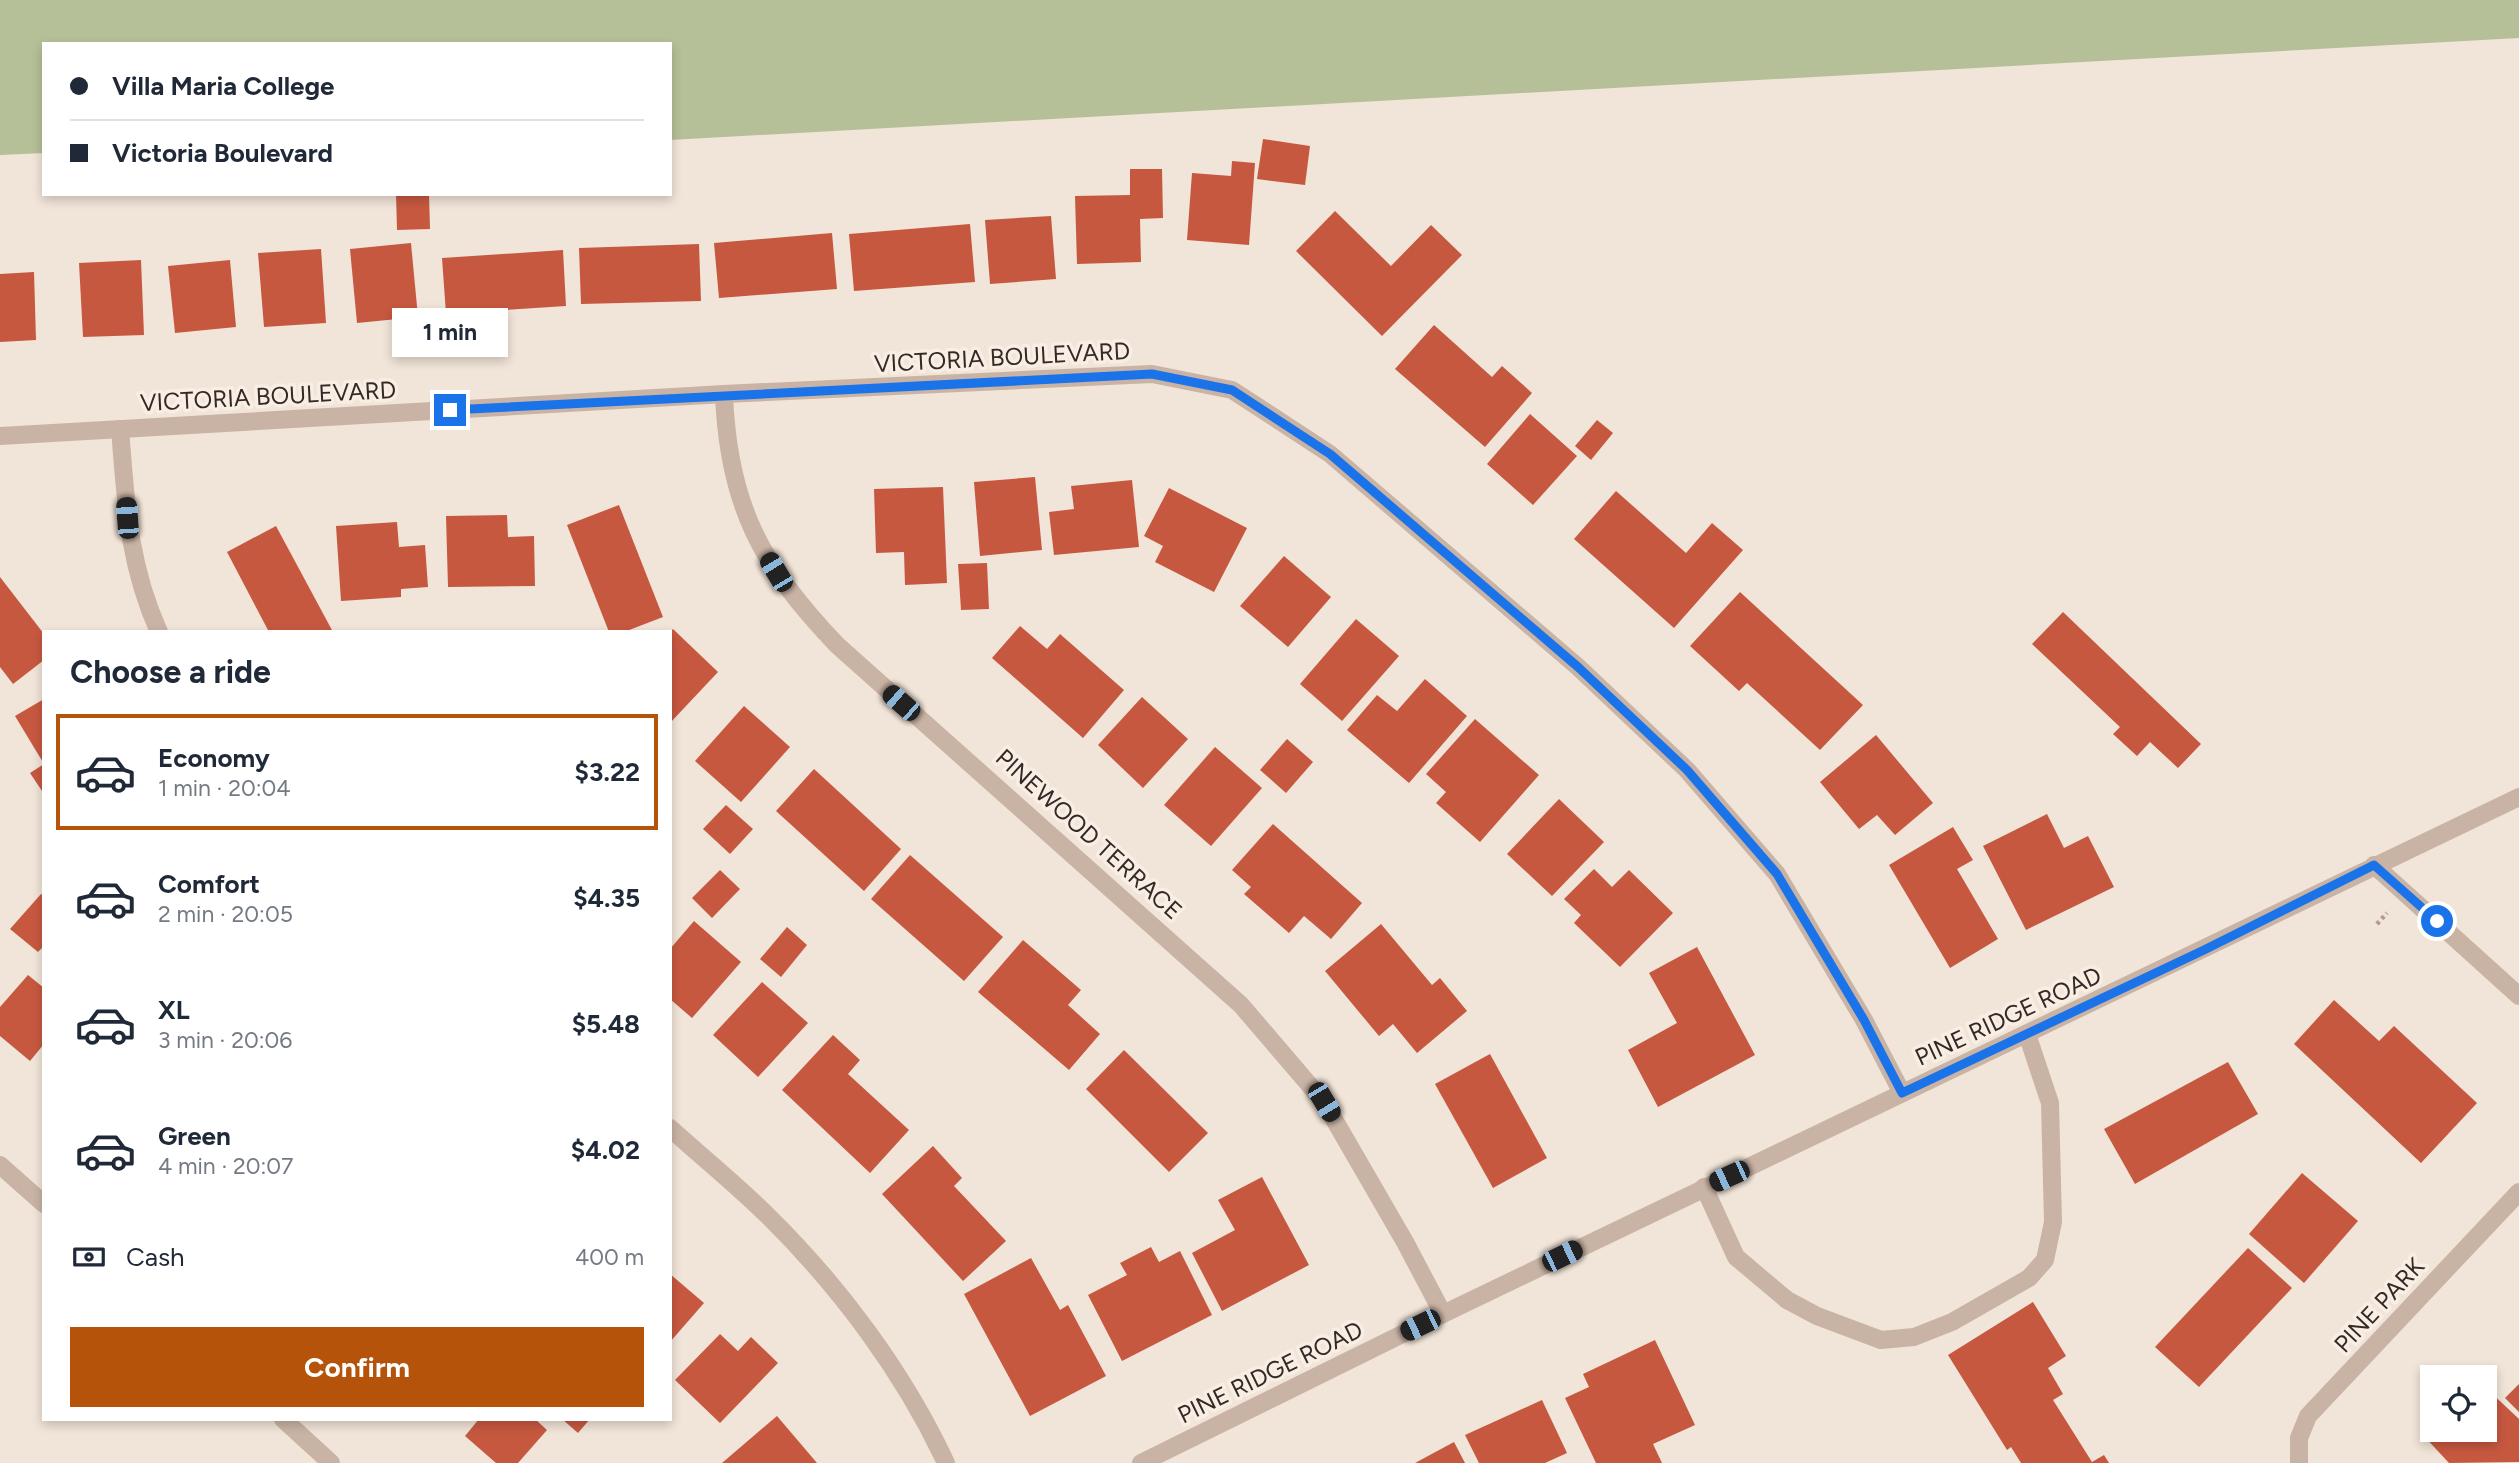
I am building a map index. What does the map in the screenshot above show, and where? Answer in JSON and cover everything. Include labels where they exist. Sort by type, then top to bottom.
[{"type":"street","name":"VICTORIA BOULEVARD","points":[[0,436],[724,394],[1152,374],[1232,390],[1330,454],[1578,667],[1687,770],[1777,874],[1864,1020],[1902,1093]]},
{"type":"street","name":"PINEWOOD TERRACE","points":[[724,394],[726,441],[739,502],[755,537],[788,591],[837,645],[1241,1005],[1324,1102],[1405,1242],[1443,1314]]},
{"type":"street","points":[[120,429],[129,541],[146,602],[158,630]]},
{"type":"street","name":"PINE RIDGE ROAD","points":[[1141,1463],[1704,1187],[2519,797]]},
{"type":"street","points":[[2374,865],[2519,996]]},
{"type":"street","points":[[1704,1187],[1736,1257],[1787,1300],[1842,1328],[1881,1340],[1914,1337],[1952,1322],[2029,1278],[2045,1260],[2053,1222],[2050,1103],[2026,1034]]},
{"type":"street","points":[[672,1130],[769,1217],[832,1286],[887,1361],[946,1463]]},
{"type":"street","points":[[0,1165],[42,1202]]},
{"type":"street","name":"PINE PARK","points":[[2299,1463],[2299,1438],[2308,1416],[2519,1192]]},
{"type":"street","points":[[285,1421],[331,1463]]},
{"type":"path","points":[[2377,924],[2388,912]]},
{"type":"green space","points":[[0,0],[2519,0],[2519,38],[672,140],[672,42],[42,42],[42,153],[0,155]]},
{"type":"building","points":[[1263,139],[1310,146],[1305,185],[1257,179]]},
{"type":"building","points":[[1232,161],[1255,163],[1249,245],[1187,240],[1192,173],[1231,176]]},
{"type":"building","points":[[1130,169],[1162,169],[1163,218],[1140,219],[1141,262],[1077,264],[1075,196],[1130,195]]},
{"type":"building","points":[[396,196],[429,196],[430,229],[397,230]]},
{"type":"building","points":[[1335,211],[1391,266],[1431,225],[1462,255],[1382,336],[1296,251]]},
{"type":"building","points":[[1051,216],[1056,279],[990,284],[985,220]]},
{"type":"building","points":[[970,224],[975,282],[854,291],[849,234]]},
{"type":"building","points":[[832,233],[837,289],[719,298],[714,243]]},
{"type":"building","points":[[411,243],[418,317],[357,323],[350,249]]},
{"type":"building","points":[[699,244],[701,301],[581,304],[579,248]]},
{"type":"building","points":[[321,249],[326,323],[264,327],[258,253]]},
{"type":"building","points":[[563,250],[566,306],[446,314],[442,258]]},
{"type":"building","points":[[141,260],[144,335],[83,337],[79,263]]},
{"type":"building","points":[[230,260],[236,327],[175,333],[168,266]]},
{"type":"building","points":[[34,272],[36,340],[0,342],[0,274]]},
{"type":"building","points":[[1434,325],[1492,377],[1502,366],[1532,393],[1485,447],[1395,369]]},
{"type":"building","points":[[1530,414],[1577,456],[1533,505],[1487,464]]},
{"type":"building","points":[[1597,420],[1613,433],[1591,460],[1575,446]]},
{"type":"building","points":[[1035,477],[1042,550],[980,556],[974,482]]},
{"type":"building","points":[[1132,480],[1139,547],[1054,555],[1049,512],[1074,509],[1071,486]]},
{"type":"building","points":[[943,487],[947,583],[905,585],[904,552],[876,553],[874,489]]},
{"type":"building","points":[[1169,488],[1247,528],[1214,592],[1155,562],[1163,546],[1144,536]]},
{"type":"building","points":[[1616,491],[1686,553],[1712,523],[1743,550],[1674,628],[1574,539]]},
{"type":"building","points":[[619,505],[663,617],[629,630],[608,630],[567,525]]},
{"type":"building","points":[[507,515],[508,537],[534,536],[535,586],[448,587],[446,516]]},
{"type":"building","points":[[397,522],[399,547],[425,545],[428,587],[401,589],[401,597],[341,601],[336,526]]},
{"type":"building","points":[[276,526],[332,630],[268,630],[227,552]]},
{"type":"building","points":[[1284,556],[1331,597],[1288,647],[1240,606]]},
{"type":"building","points":[[987,563],[989,609],[961,610],[958,564]]},
{"type":"building","points":[[0,577],[42,631],[42,662],[13,684],[0,667]]},
{"type":"building","points":[[1740,592],[1863,705],[1820,750],[1747,683],[1739,691],[1690,646]]},
{"type":"building","points":[[2063,612],[2201,744],[2178,768],[2150,742],[2137,756],[2113,734],[2120,727],[2032,644]]},
{"type":"building","points":[[1356,619],[1399,656],[1342,721],[1300,684]]},
{"type":"building","points":[[1020,626],[1047,649],[1060,634],[1124,690],[1083,738],[992,658]]},
{"type":"building","points":[[672,630],[718,672],[672,721]]},
{"type":"building","points":[[1425,679],[1467,716],[1409,783],[1347,730],[1377,695],[1397,711]]},
{"type":"building","points":[[1142,697],[1188,739],[1143,788],[1098,745]]},
{"type":"building","points":[[42,700],[42,761],[15,716]]},
{"type":"building","points":[[744,706],[790,747],[741,802],[695,761]]},
{"type":"building","points":[[1475,719],[1539,775],[1480,842],[1436,803],[1446,792],[1426,774]]},
{"type":"building","points":[[1876,735],[1933,803],[1895,835],[1877,815],[1859,829],[1820,782]]},
{"type":"building","points":[[1287,739],[1313,762],[1286,793],[1260,770]]},
{"type":"building","points":[[1215,747],[1262,788],[1211,846],[1164,805]]},
{"type":"building","points":[[42,765],[42,791],[30,773]]},
{"type":"building","points":[[814,769],[901,849],[864,891],[776,811]]},
{"type":"building","points":[[1559,799],[1604,842],[1552,896],[1507,854]]},
{"type":"building","points":[[726,805],[753,829],[730,854],[703,829]]},
{"type":"building","points":[[2047,814],[2064,848],[2088,836],[2114,887],[2026,930],[1983,846]]},
{"type":"building","points":[[1273,824],[1362,903],[1331,939],[1304,916],[1289,933],[1244,894],[1251,887],[1232,870]]},
{"type":"building","points":[[1953,827],[1973,860],[1957,869],[1998,939],[1950,968],[1889,865]]},
{"type":"building","points":[[910,855],[1003,937],[964,981],[871,899]]},
{"type":"building","points":[[1594,869],[1612,887],[1629,870],[1673,913],[1620,967],[1574,923],[1581,915],[1564,899]]},
{"type":"building","points":[[720,870],[740,889],[712,918],[692,898]]},
{"type":"building","points":[[42,895],[42,948],[38,952],[10,929]]},
{"type":"building","points":[[694,921],[741,962],[692,1018],[672,1001],[672,947]]},
{"type":"building","points":[[1381,924],[1432,985],[1440,978],[1467,1011],[1417,1053],[1393,1024],[1379,1036],[1325,971]]},
{"type":"building","points":[[787,927],[807,945],[781,977],[760,959]]},
{"type":"building","points":[[1023,940],[1081,990],[1068,1005],[1100,1034],[1069,1070],[978,992]]},
{"type":"building","points":[[1697,947],[1755,1055],[1658,1107],[1628,1050],[1677,1023],[1649,973]]},
{"type":"building","points":[[28,975],[42,986],[42,1046],[30,1061],[0,1036],[0,1007]]},
{"type":"building","points":[[762,982],[808,1023],[758,1077],[713,1035]]},
{"type":"building","points":[[2334,1000],[2379,1041],[2394,1026],[2477,1103],[2421,1163],[2294,1044]]},
{"type":"building","points":[[833,1035],[860,1060],[848,1074],[909,1130],[870,1173],[782,1090]]},
{"type":"building","points":[[1124,1050],[1208,1133],[1169,1172],[1086,1089]]},
{"type":"building","points":[[1490,1054],[1547,1158],[1493,1188],[1435,1084]]},
{"type":"building","points":[[2228,1062],[2258,1114],[2135,1184],[2104,1129]]},
{"type":"building","points":[[933,1146],[962,1178],[954,1186],[1006,1241],[963,1281],[882,1194]]},
{"type":"building","points":[[2302,1173],[2358,1221],[2304,1283],[2249,1234]]},
{"type":"building","points":[[1262,1177],[1309,1265],[1222,1311],[1192,1253],[1235,1230],[1218,1200]]},
{"type":"building","points":[[1151,1247],[1159,1262],[1180,1251],[1212,1315],[1122,1361],[1088,1295],[1127,1275],[1120,1263]]},
{"type":"building","points":[[2248,1248],[2292,1288],[2199,1387],[2155,1347]]},
{"type":"building","points":[[1031,1258],[1060,1310],[1068,1305],[1106,1376],[1030,1416],[964,1294]]},
{"type":"building","points":[[672,1276],[704,1303],[672,1340]]},
{"type":"building","points":[[2033,1302],[2066,1356],[2048,1368],[2063,1394],[2053,1400],[2092,1462],[2104,1455],[2109,1463],[2021,1463],[2011,1447],[2007,1450],[1948,1355]]},
{"type":"building","points":[[720,1334],[738,1351],[751,1337],[778,1363],[720,1423],[675,1380]]},
{"type":"building","points":[[1655,1340],[1695,1425],[1653,1444],[1662,1463],[1596,1463],[1565,1398],[1589,1387],[1583,1374]]},
{"type":"building","points":[[2519,1384],[2519,1412],[2505,1398]]},
{"type":"building","points":[[2497,1398],[2519,1419],[2519,1462],[2449,1463],[2429,1442],[2497,1442]]},
{"type":"building","points":[[1542,1400],[1567,1453],[1545,1463],[1479,1463],[1465,1435]]},
{"type":"building","points":[[777,1416],[817,1463],[722,1463]]},
{"type":"building","points":[[477,1421],[537,1421],[547,1430],[518,1463],[496,1463],[465,1436]]},
{"type":"building","points":[[564,1421],[588,1421],[578,1433]]},
{"type":"building","points":[[1454,1442],[1465,1463],[1415,1463]]},
{"type":"route","points":[[450,410],[1152,374],[1232,390],[1330,454],[1578,667],[1687,770],[1777,874],[1864,1020],[1902,1093],[2204,950],[2374,865],[2437,921]]}]
